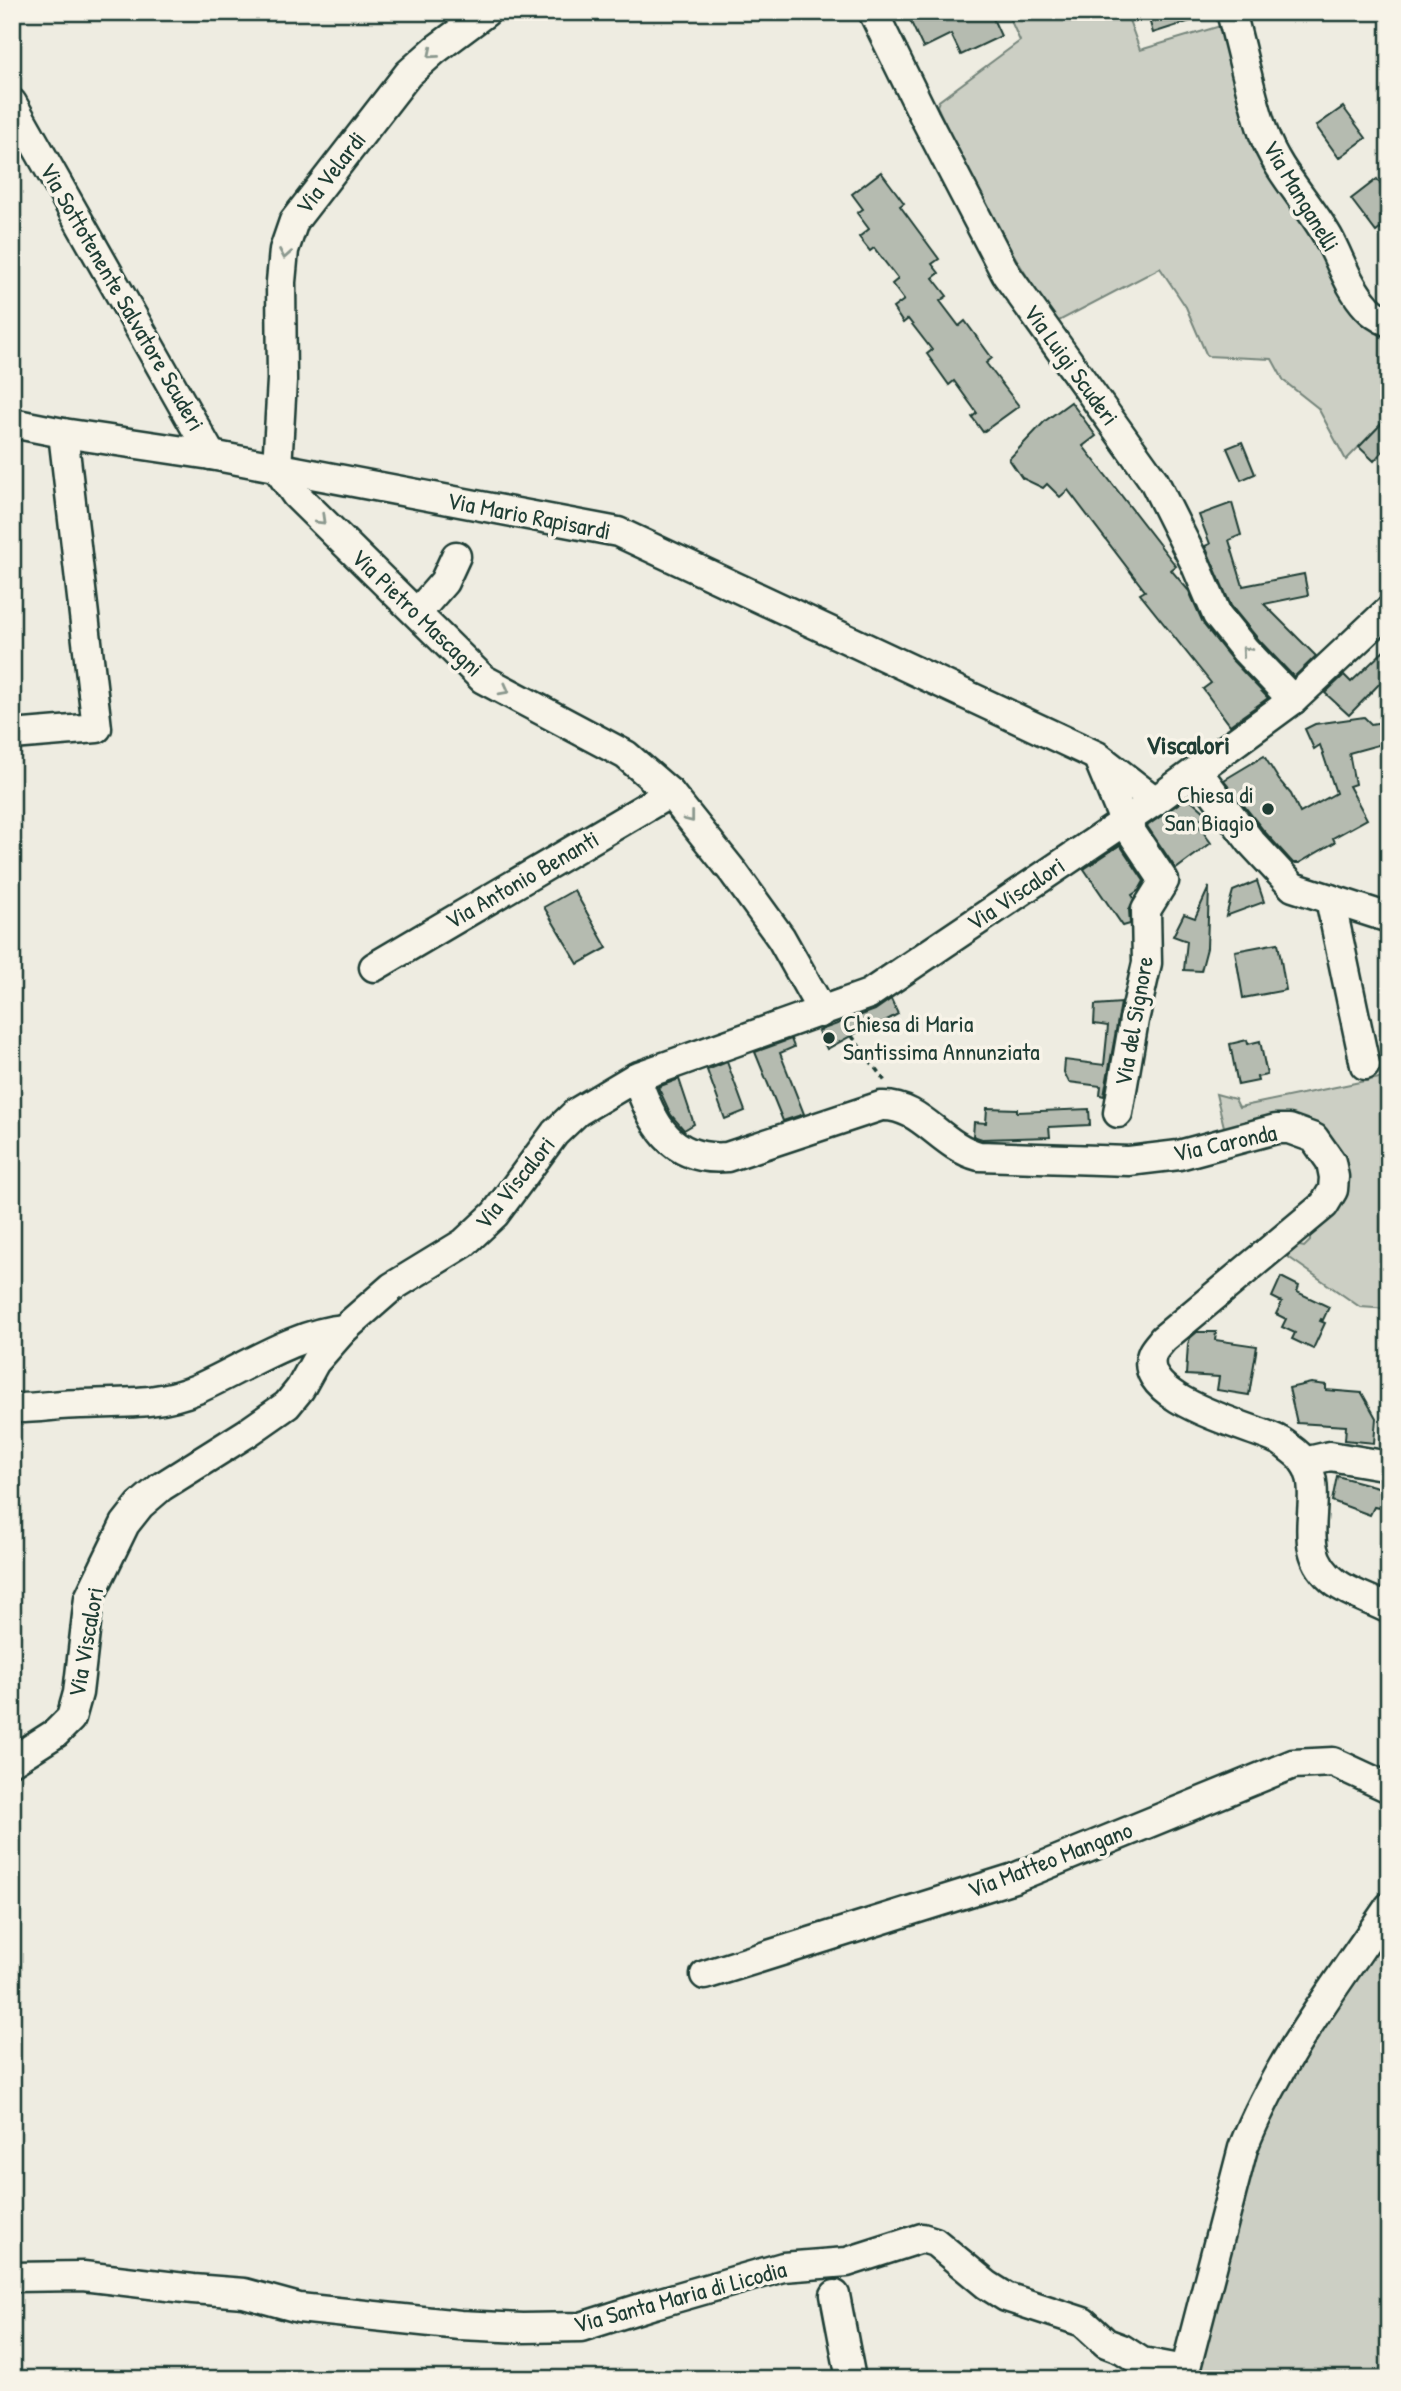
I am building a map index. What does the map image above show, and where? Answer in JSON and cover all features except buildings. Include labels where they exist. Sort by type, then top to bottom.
[{"type":"street","name":"Via Velardi","points":[[277,468],[282,380],[281,282],[284,250],[294,221],[408,74],[486,12]]},
{"type":"street","name":"Via Luigi Scuderi","points":[[873,12],[1006,274],[1154,481],[1195,563],[1217,615],[1245,650],[1293,701]]},
{"type":"street","name":"Via Manganelli","points":[[1231,12],[1263,131],[1272,152],[1326,235],[1362,300],[1379,318],[1389,322]]},
{"type":"street","name":"Via Sottotenente Salvatore Scuderi","points":[[12,103],[211,455]]},
{"type":"street","name":"Via Mario Rapisardi","points":[[12,423],[211,455],[618,532],[1097,756],[1155,802]]},
{"type":"street","points":[[12,735],[97,728],[63,433]]},
{"type":"street","name":"Via Pietro Mascagni","points":[[277,468],[296,495],[483,678],[626,755],[670,793],[781,937],[817,1002],[827,1011]]},
{"type":"street","points":[[417,613],[444,582],[456,556]]},
{"type":"street","name":"Via Viscalori","points":[[12,1762],[56,1733],[71,1718],[78,1693],[89,1598],[125,1524],[140,1506],[161,1487],[287,1405],[300,1389],[315,1362],[344,1329],[392,1287],[464,1243],[495,1214],[555,1133],[577,1112],[636,1077],[869,994],[1155,802],[1293,701],[1389,610]]},
{"type":"street","points":[[1097,756],[1124,821]]},
{"type":"street","points":[[1197,771],[1251,842],[1293,887],[1389,918]]},
{"type":"street","name":"Via Antonio Benanti","points":[[374,967],[670,793]]},
{"type":"street","name":"Via del Signore","points":[[1118,1113],[1147,963],[1146,910],[1164,881],[1124,821]]},
{"type":"street","points":[[1330,899],[1365,1065]]},
{"type":"street","points":[[636,1077],[657,1126],[672,1143],[689,1154],[707,1159],[727,1157],[881,1105],[895,1105]]},
{"type":"street","name":"Via Caronda","points":[[895,1105],[908,1110],[958,1149],[979,1156],[1129,1161],[1179,1155],[1276,1129],[1302,1132],[1314,1138],[1331,1162],[1335,1177],[1333,1191],[1324,1205],[1163,1339],[1153,1352],[1151,1365],[1155,1377],[1164,1389],[1185,1403],[1278,1440],[1296,1452],[1304,1462]]},
{"type":"street","points":[[12,1408],[128,1404],[168,1399],[324,1331],[344,1329]]},
{"type":"street","points":[[1389,1466],[1330,1456],[1304,1462],[1312,1476],[1314,1491],[1309,1536],[1321,1567],[1336,1583],[1389,1609]]},
{"type":"street","name":"Via Matteo Mangano","points":[[705,1975],[1014,1878],[1293,1764],[1334,1762],[1389,1788]]},
{"type":"street","points":[[1184,2374],[1243,2148],[1257,2112],[1305,2033],[1389,1907]]},
{"type":"street","name":"Via Santa Maria di Licodia","points":[[12,2277],[83,2276],[244,2292],[299,2308],[460,2325],[523,2329],[581,2327],[783,2267],[847,2262],[922,2238],[935,2242],[987,2285],[1006,2297],[1083,2322],[1106,2343],[1122,2349],[1142,2362],[1184,2374]]},
{"type":"street","points":[[835,2295],[851,2379]]},
{"type":"path","points":[[827,1011],[890,1087],[895,1105]]},
{"type":"shaded area","points":[[1007,12],[1126,12],[1140,50],[1227,24],[1249,117],[1389,332],[1389,416],[1346,460],[1318,408],[1284,381],[1272,359],[1207,356],[1186,307],[1160,268],[1057,322],[992,217],[937,106],[939,101],[1020,41]]},
{"type":"shaded area","points":[[1389,1076],[1389,1309],[1360,1307],[1284,1254],[1295,1245],[1304,1247],[1310,1241],[1310,1233],[1339,1153],[1225,1131],[1216,1094],[1235,1099],[1239,1107]]},
{"type":"shaded area","points":[[1389,1919],[1389,2379],[1231,2379],[1193,2371],[1260,2124]]},
{"type":"place","name":"Chiesa di San Biagio","points":[[1268,809]]},
{"type":"place","name":"Chiesa di Maria Santissima Annunziata","points":[[829,1038]]},
{"type":"district","name":"Viscalori","points":[[1188,745]]}]
